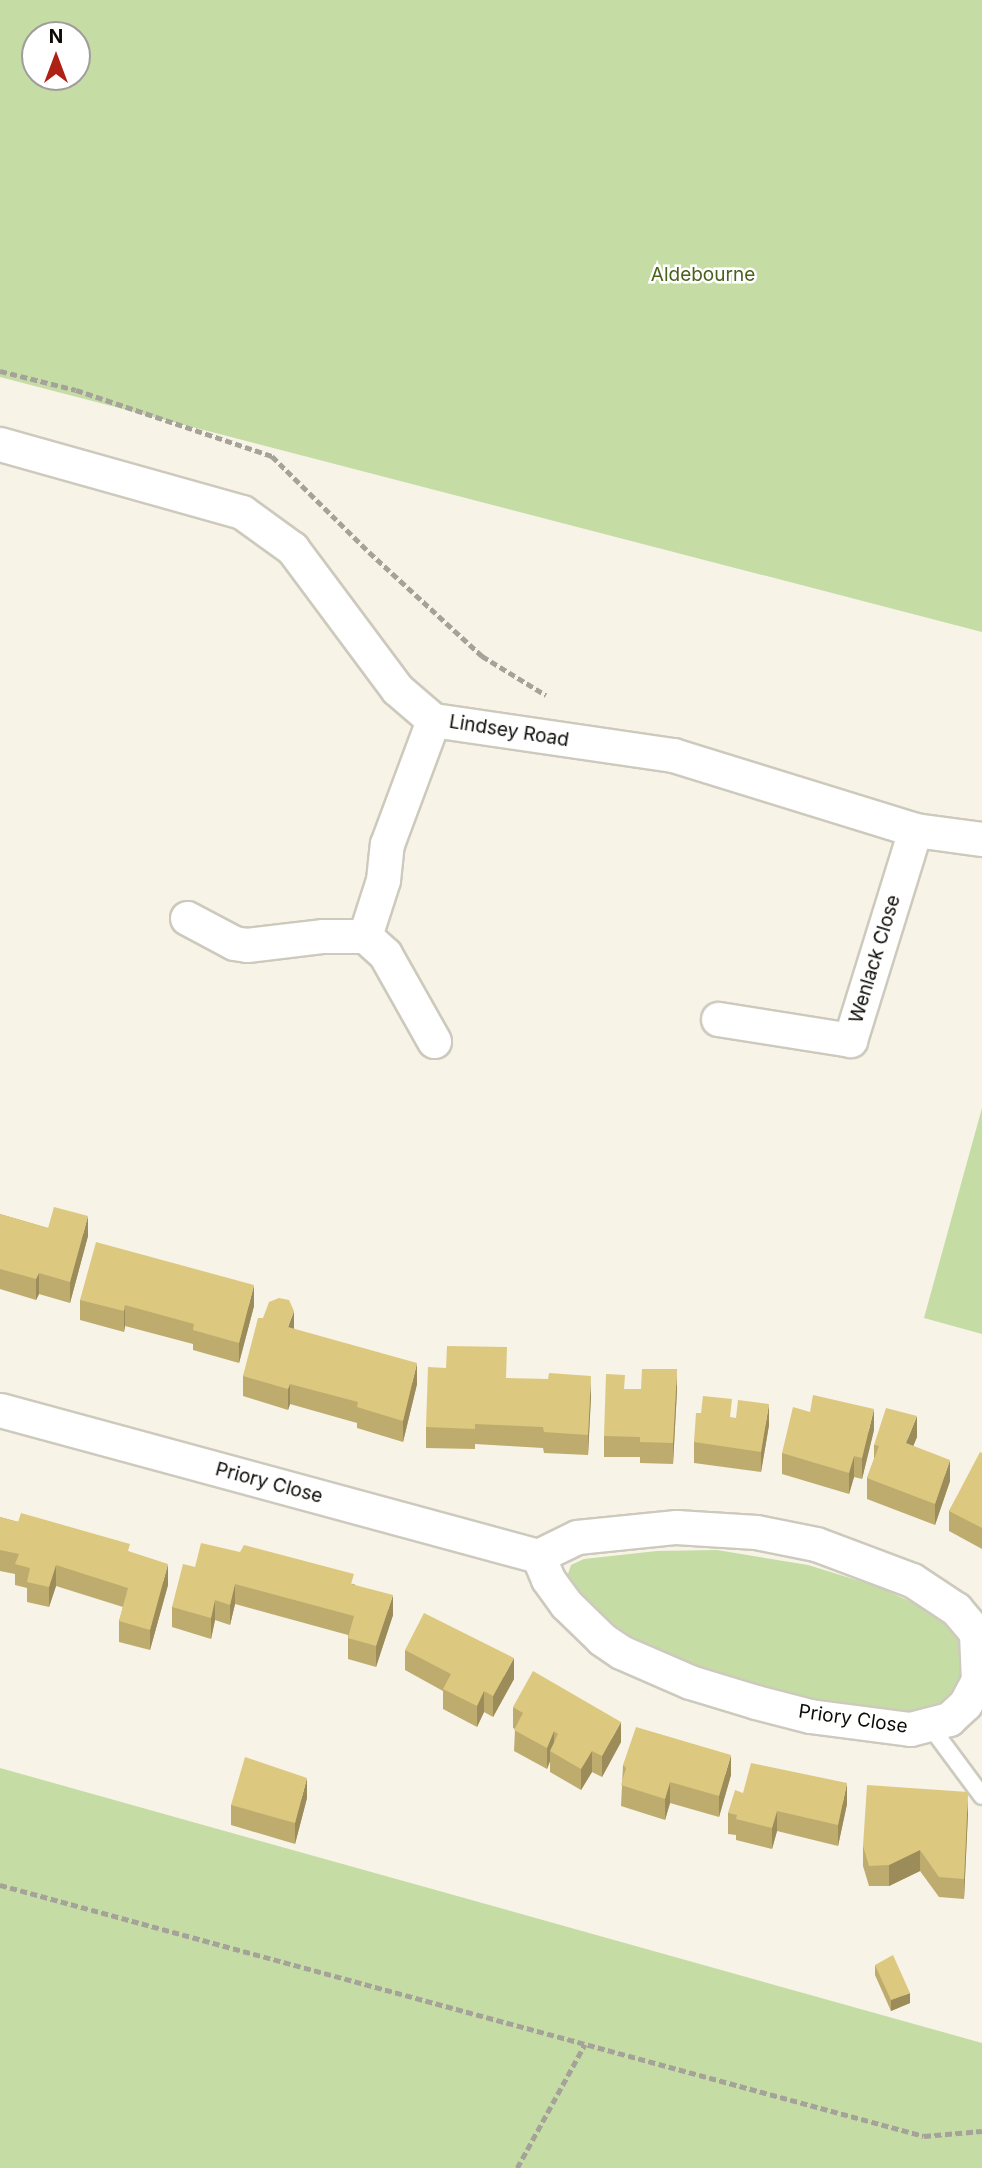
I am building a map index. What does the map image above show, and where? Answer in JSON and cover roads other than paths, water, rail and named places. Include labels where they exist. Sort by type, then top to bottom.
[{"type":"street","name":"Lindsey Road","points":[[0,444],[242,512],[292,548],[397,690],[433,720],[673,755],[915,830],[982,839]]},
{"type":"street","points":[[365,936],[383,880],[387,844],[433,720]]},
{"type":"street","name":"Wenlack Close","points":[[718,1019],[849,1040],[915,830]]},
{"type":"street","points":[[187,918],[227,940],[247,945],[323,936],[365,936],[385,954],[434,1041]]},
{"type":"street","name":"Priory Close","points":[[0,1410],[538,1556],[577,1537],[604,1532],[676,1527],[756,1532],[816,1544],[912,1580],[940,1596],[979,1633],[978,1680],[965,1704],[949,1719],[930,1726],[910,1729],[810,1716],[690,1682],[632,1657],[602,1639],[566,1604],[548,1579],[538,1556]]},
{"type":"lane","points":[[930,1726],[982,1796]]},
{"type":"park label","name":"Aldebourne","points":[[703,275]]}]
